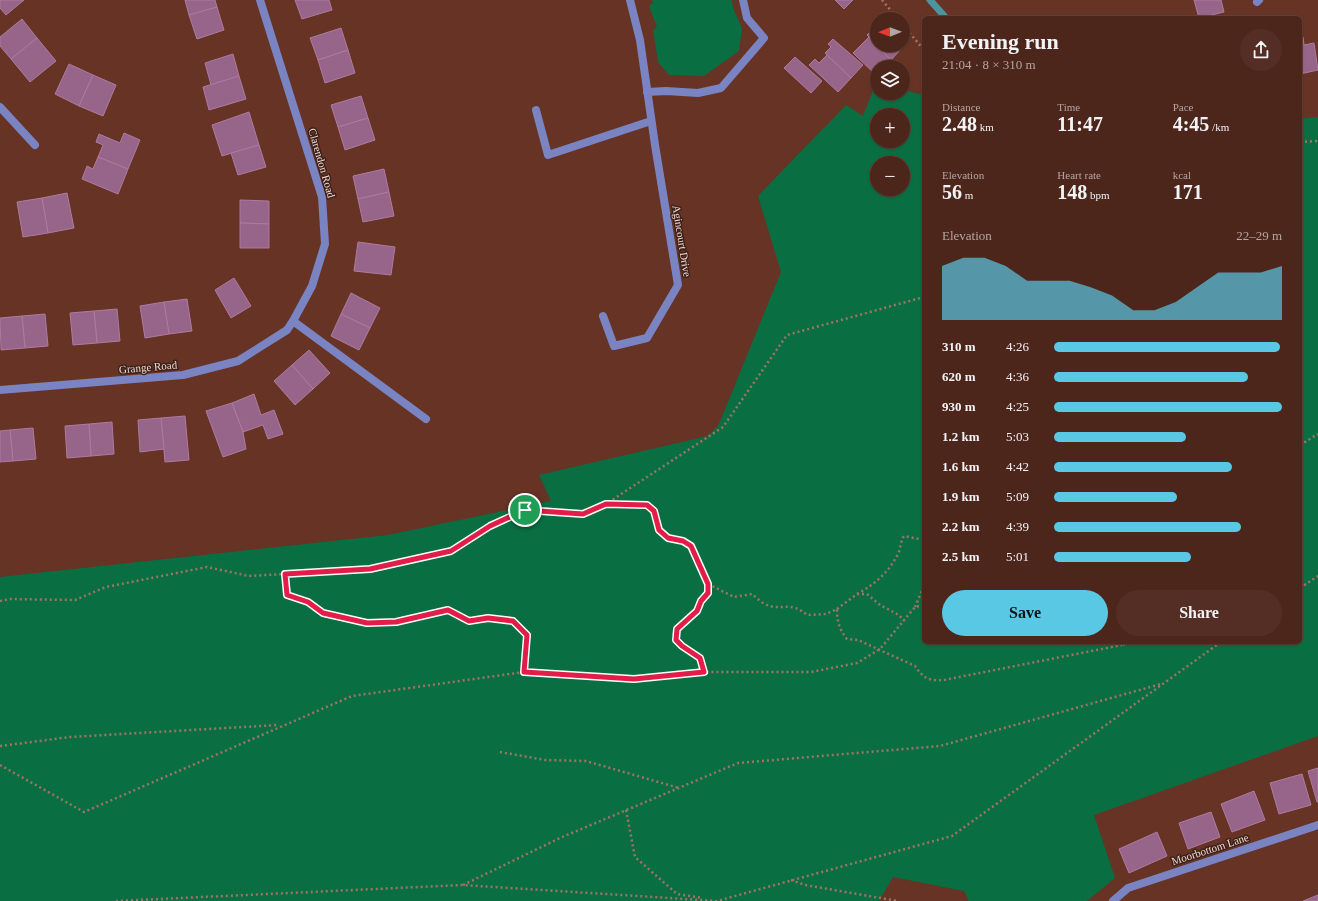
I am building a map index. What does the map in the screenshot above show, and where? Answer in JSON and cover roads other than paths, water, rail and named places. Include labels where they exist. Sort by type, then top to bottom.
[{"type":"street","name":"Clarendon Road","points":[[260,0],[322,197],[325,244],[312,286],[287,330]]},
{"type":"street","name":"Agincourt Drive","points":[[603,316],[614,346],[647,338],[678,285],[651,121],[640,40],[630,0]]},
{"type":"street","points":[[647,92],[698,92],[721,88],[764,38],[747,18],[744,0]]},
{"type":"street","points":[[0,106],[35,145]]},
{"type":"street","points":[[536,110],[548,155],[651,121]]},
{"type":"street","points":[[293,321],[426,419]]},
{"type":"street","name":"Grange Road","points":[[0,390],[183,375],[238,361],[287,330]]},
{"type":"street","name":"Moorbottom Lane","points":[[1113,901],[1128,888],[1318,825]]},
{"type":"waterway","points":[[930,0],[944,16]]}]
